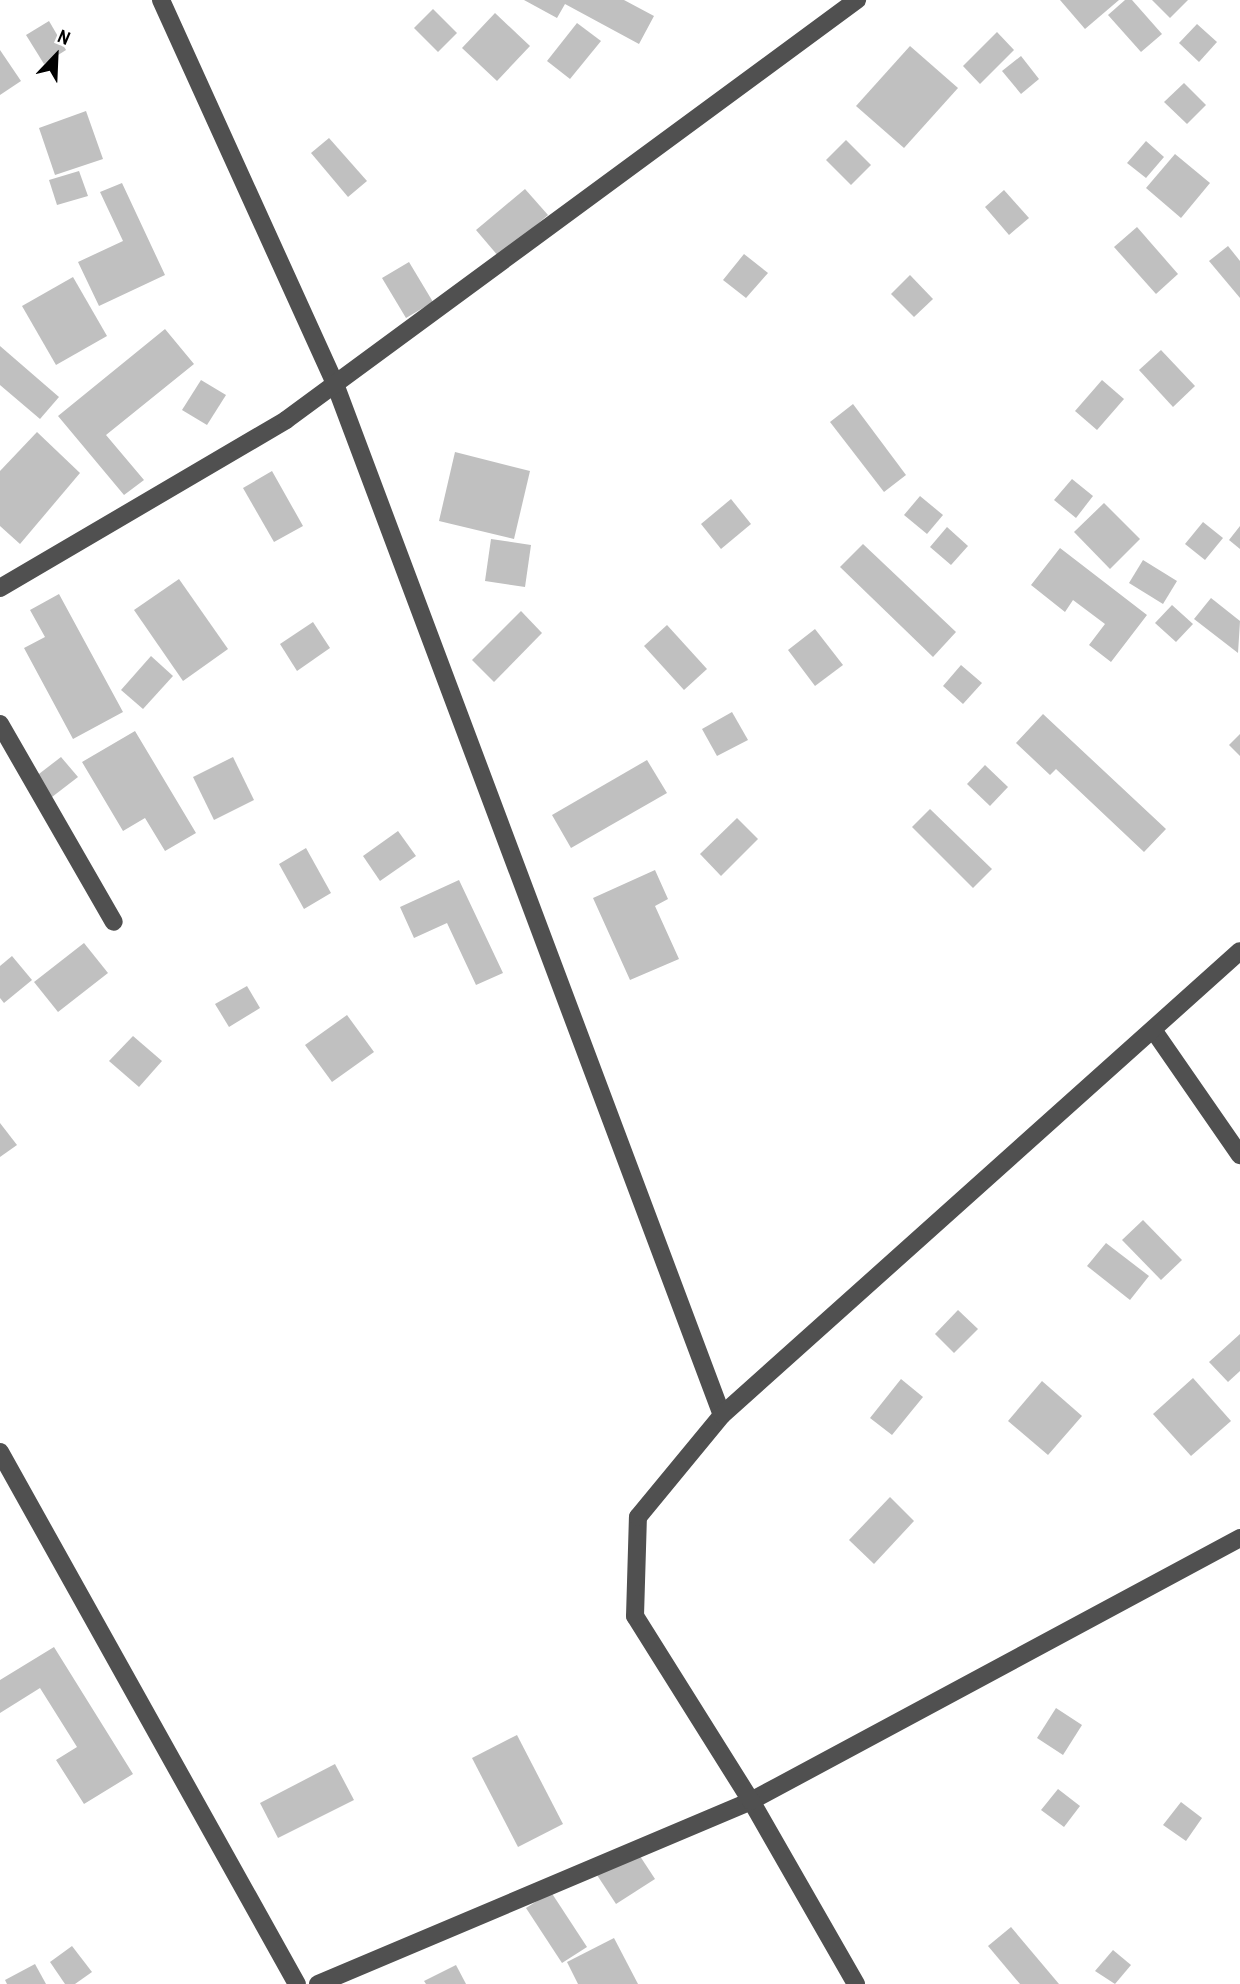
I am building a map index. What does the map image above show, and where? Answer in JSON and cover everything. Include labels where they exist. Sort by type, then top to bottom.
[{"type":"street","points":[[161,0],[335,384],[722,1415]]},
{"type":"street","points":[[0,588],[286,419],[857,0]]},
{"type":"street","points":[[0,724],[114,922]]},
{"type":"street","points":[[856,1984],[751,1801],[635,1616],[638,1517],[722,1415],[1154,1031],[1240,951]]},
{"type":"street","points":[[1154,1031],[1240,1155]]},
{"type":"street","points":[[0,1452],[297,1984]]},
{"type":"street","points":[[318,1984],[751,1801],[1240,1538]]},
{"type":"building","points":[[524,0],[624,0],[654,16],[639,44],[565,4],[557,18]]},
{"type":"building","points":[[1060,0],[1119,0],[1085,29]]},
{"type":"building","points":[[1125,0],[1132,0],[1162,34],[1141,52],[1108,15]]},
{"type":"building","points":[[1152,0],[1188,0],[1170,18]]},
{"type":"building","points":[[433,9],[457,33],[438,52],[414,28]]},
{"type":"building","points":[[495,13],[530,46],[497,81],[462,48]]},
{"type":"building","points":[[49,21],[66,50],[44,64],[26,35]]},
{"type":"building","points":[[577,23],[601,41],[570,79],[547,61]]},
{"type":"building","points":[[1197,24],[1217,42],[1199,62],[1179,43]]},
{"type":"building","points":[[997,32],[1014,50],[980,84],[963,66]]},
{"type":"building","points":[[910,46],[958,88],[904,148],[856,106]]},
{"type":"building","points":[[0,50],[21,81],[0,95]]},
{"type":"building","points":[[1021,56],[1039,79],[1021,94],[1002,71]]},
{"type":"building","points":[[1184,83],[1206,105],[1187,124],[1164,102]]},
{"type":"building","points":[[86,111],[103,159],[55,175],[39,128]]},
{"type":"building","points":[[329,138],[367,181],[348,197],[311,153]]},
{"type":"building","points":[[846,140],[871,165],[851,185],[826,160]]},
{"type":"building","points":[[1146,141],[1164,157],[1146,178],[1127,163]]},
{"type":"building","points":[[1175,154],[1210,183],[1181,218],[1146,188]]},
{"type":"building","points":[[79,171],[88,196],[57,205],[49,180]]},
{"type":"building","points":[[122,183],[165,275],[99,306],[78,262],[123,241],[100,192]]},
{"type":"building","points":[[525,189],[548,215],[499,257],[476,230]]},
{"type":"building","points":[[1004,190],[1029,218],[1009,235],[985,207]]},
{"type":"building","points":[[1137,227],[1178,274],[1156,294],[1114,247]]},
{"type":"building","points":[[1228,246],[1240,261],[1240,298],[1209,261]]},
{"type":"building","points":[[744,254],[768,273],[746,298],[723,280]]},
{"type":"building","points":[[409,262],[433,302],[406,318],[382,278]]},
{"type":"building","points":[[910,275],[933,299],[914,317],[891,294]]},
{"type":"building","points":[[73,277],[107,336],[56,365],[22,306]]},
{"type":"building","points":[[165,329],[194,364],[106,435],[144,480],[124,495],[58,416]]},
{"type":"building","points":[[0,346],[59,397],[40,419],[0,385]]},
{"type":"building","points":[[1161,350],[1195,386],[1173,407],[1139,370]]},
{"type":"building","points":[[201,380],[226,395],[207,425],[182,410]]},
{"type":"building","points":[[1102,380],[1124,399],[1097,430],[1075,411]]},
{"type":"building","points":[[853,404],[906,475],[884,492],[830,422]]},
{"type":"building","points":[[37,432],[80,473],[20,544],[0,526],[0,471]]},
{"type":"building","points":[[455,452],[530,471],[514,539],[439,521]]},
{"type":"building","points":[[272,471],[303,526],[274,542],[243,488]]},
{"type":"building","points":[[1072,479],[1093,496],[1076,518],[1054,500]]},
{"type":"building","points":[[920,496],[943,515],[927,534],[904,515]]},
{"type":"building","points":[[731,499],[751,524],[721,549],[701,524]]},
{"type":"building","points":[[1104,503],[1140,539],[1110,569],[1074,532]]},
{"type":"building","points":[[1203,522],[1223,538],[1205,560],[1185,544]]},
{"type":"building","points":[[1240,526],[1240,549],[1229,540]]},
{"type":"building","points":[[947,527],[968,546],[951,565],[930,547]]},
{"type":"building","points":[[491,539],[531,545],[525,587],[485,581]]},
{"type":"building","points":[[863,544],[956,632],[933,657],[840,567]]},
{"type":"building","points":[[1060,548],[1147,615],[1111,662],[1089,645],[1105,624],[1073,600],[1065,612],[1031,585]]},
{"type":"building","points":[[1143,560],[1177,581],[1163,604],[1129,583]]},
{"type":"building","points":[[179,579],[228,649],[183,681],[134,610]]},
{"type":"building","points":[[59,594],[123,712],[73,739],[24,648],[45,637],[30,610]]},
{"type":"building","points":[[1211,598],[1240,621],[1238,653],[1194,619]]},
{"type":"building","points":[[1172,605],[1193,624],[1176,642],[1155,623]]},
{"type":"building","points":[[521,611],[542,633],[494,682],[472,660]]},
{"type":"building","points":[[313,622],[330,648],[297,671],[280,644]]},
{"type":"building","points":[[667,625],[707,669],[684,690],[644,646]]},
{"type":"building","points":[[815,629],[843,665],[815,686],[788,650]]},
{"type":"building","points":[[151,656],[173,676],[143,709],[121,690]]},
{"type":"building","points":[[961,665],[982,683],[963,704],[943,686]]},
{"type":"building","points":[[732,712],[748,740],[717,756],[702,729]]},
{"type":"building","points":[[1043,714],[1166,829],[1144,852],[1056,769],[1050,775],[1016,743]]},
{"type":"building","points":[[135,731],[196,833],[165,851],[145,818],[123,831],[82,762]]},
{"type":"building","points":[[1240,734],[1240,756],[1229,745]]},
{"type":"building","points":[[61,757],[78,777],[52,797],[35,777]]},
{"type":"building","points":[[233,757],[254,800],[214,820],[193,777]]},
{"type":"building","points":[[647,760],[667,793],[571,848],[552,815]]},
{"type":"building","points":[[985,765],[1008,787],[990,806],[967,784]]},
{"type":"building","points":[[930,809],[992,869],[973,888],[912,827]]},
{"type":"building","points":[[737,818],[758,839],[721,876],[700,854]]},
{"type":"building","points":[[398,831],[416,856],[380,881],[363,856]]},
{"type":"building","points":[[306,848],[331,893],[304,909],[279,864]]},
{"type":"building","points":[[655,870],[668,899],[655,906],[679,959],[630,980],[593,898]]},
{"type":"building","points":[[459,880],[503,973],[476,985],[447,923],[414,938],[400,907]]},
{"type":"building","points":[[84,943],[108,973],[58,1012],[34,982]]},
{"type":"building","points":[[12,956],[32,980],[4,1003],[0,998],[0,966]]},
{"type":"building","points":[[247,986],[260,1008],[229,1027],[215,1004]]},
{"type":"building","points":[[347,1015],[374,1052],[332,1082],[305,1045]]},
{"type":"building","points":[[133,1036],[162,1061],[139,1087],[109,1061]]},
{"type":"building","points":[[0,1123],[17,1145],[0,1157]]},
{"type":"building","points":[[1143,1220],[1182,1260],[1161,1280],[1122,1240]]},
{"type":"building","points":[[1106,1243],[1149,1276],[1130,1300],[1087,1266]]},
{"type":"building","points":[[958,1310],[978,1329],[954,1353],[935,1334]]},
{"type":"building","points":[[1240,1334],[1240,1371],[1228,1382],[1209,1362]]},
{"type":"building","points":[[1193,1378],[1231,1421],[1191,1456],[1153,1414]]},
{"type":"building","points":[[901,1379],[923,1397],[892,1435],[870,1418]]},
{"type":"building","points":[[1042,1381],[1082,1416],[1048,1455],[1008,1421]]},
{"type":"building","points":[[890,1497],[914,1521],[874,1564],[849,1540]]},
{"type":"building","points":[[54,1647],[133,1774],[84,1804],[56,1760],[77,1747],[40,1688],[0,1713],[0,1680]]},
{"type":"building","points":[[1056,1708],[1082,1725],[1063,1755],[1037,1738]]},
{"type":"building","points":[[517,1735],[563,1824],[518,1847],[472,1758]]},
{"type":"building","points":[[335,1764],[354,1800],[278,1838],[260,1803]]},
{"type":"building","points":[[1058,1789],[1080,1806],[1064,1827],[1041,1810]]},
{"type":"building","points":[[1181,1802],[1202,1818],[1186,1841],[1163,1825]]},
{"type":"building","points":[[634,1847],[655,1879],[616,1904],[595,1872]]},
{"type":"building","points":[[551,1892],[587,1947],[562,1963],[526,1908]]},
{"type":"building","points":[[1011,1927],[1059,1984],[1020,1984],[988,1946]]},
{"type":"building","points":[[614,1938],[638,1984],[578,1984],[567,1962]]},
{"type":"building","points":[[72,1946],[92,1972],[75,1984],[65,1984],[50,1962]]},
{"type":"building","points":[[1113,1950],[1131,1965],[1115,1984],[1095,1971]]},
{"type":"building","points":[[35,1964],[46,1984],[7,1984],[5,1980]]},
{"type":"building","points":[[456,1965],[466,1984],[426,1984],[424,1981]]}]
